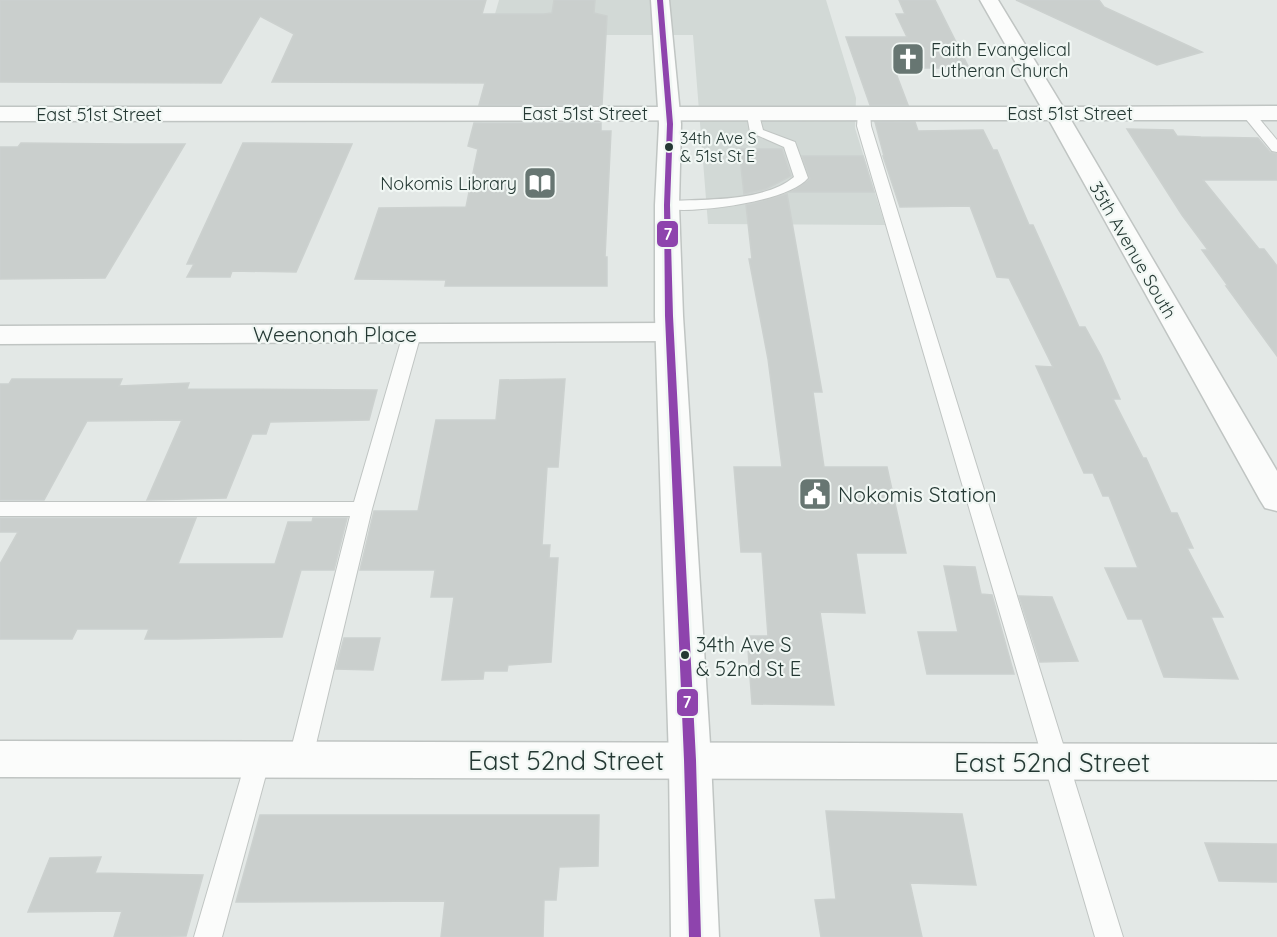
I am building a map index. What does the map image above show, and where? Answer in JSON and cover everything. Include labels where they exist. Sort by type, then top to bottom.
[{"type":"street","points":[[660,0],[669,113],[667,205],[669,332],[690,760],[695,937]]},
{"type":"street","name":"35th Avenue South","points":[[989,0],[1277,500]]},
{"type":"street","name":"East 51st Street","points":[[0,114],[1277,113]]},
{"type":"street","name":"Weenonah Place","points":[[0,335],[669,332]]},
{"type":"street","name":"East 52nd Street","points":[[0,759],[1277,762]]},
{"type":"lane","points":[[1247,113],[1277,148]]},
{"type":"lane","points":[[864,114],[864,126],[1109,937]]},
{"type":"lane","points":[[667,205],[753,198],[795,186],[801,178],[790,146],[757,132],[753,115]]},
{"type":"lane","points":[[300,761],[362,509],[412,334]]},
{"type":"lane","points":[[0,509],[362,509]]},
{"type":"lane","points":[[208,937],[258,760]]},
{"type":"shaded area","points":[[499,0],[826,0],[856,98],[855,128],[885,225],[708,224],[693,35],[489,35]]},
{"type":"building","points":[[0,0],[486,0],[482,14],[544,14],[552,13],[554,0],[595,0],[594,13],[607,16],[602,105],[479,105],[485,83],[272,82],[294,34],[260,16],[221,83],[0,82]]},
{"type":"building","points":[[899,0],[935,0],[969,68],[894,68],[908,105],[870,105],[846,37],[907,37],[896,14],[905,14]]},
{"type":"building","points":[[1016,0],[1099,0],[1104,7],[1202,52],[1157,65]]},
{"type":"building","points":[[875,122],[915,122],[918,131],[983,130],[993,150],[997,150],[1029,225],[1033,225],[1079,327],[1085,327],[1101,356],[1120,399],[1113,399],[1143,458],[1146,458],[1171,513],[1177,513],[1193,548],[1187,548],[1223,617],[1211,617],[1238,679],[1164,677],[1142,619],[1128,619],[1105,568],[1138,568],[1109,496],[1103,496],[1093,473],[1084,473],[1036,366],[1053,367],[1009,278],[997,277],[970,206],[900,207],[883,156]]},
{"type":"building","points":[[474,123],[601,123],[601,131],[611,131],[605,257],[607,257],[607,286],[445,286],[446,280],[355,279],[379,208],[466,207],[478,149],[468,146]]},
{"type":"building","points":[[1127,129],[1173,130],[1177,136],[1258,138],[1270,152],[1277,154],[1277,180],[1203,180],[1259,249],[1264,249],[1277,266],[1277,356],[1202,250],[1208,250],[1182,215]]},
{"type":"building","points":[[21,143],[185,144],[105,278],[0,279],[0,147],[18,147]]},
{"type":"building","points":[[243,143],[352,144],[296,272],[232,271],[230,277],[187,277],[194,264],[187,264]]},
{"type":"building","points":[[739,149],[782,149],[791,176],[766,189],[744,194]]},
{"type":"building","points":[[802,156],[863,156],[874,192],[790,192],[810,179]]},
{"type":"building","points":[[787,194],[822,392],[813,392],[824,467],[887,467],[906,553],[856,553],[865,613],[820,612],[834,705],[752,704],[747,636],[768,636],[762,552],[741,552],[734,467],[782,467],[768,359],[749,259],[752,259],[746,205]]},
{"type":"building","points":[[12,379],[122,379],[119,386],[189,383],[187,389],[377,390],[369,420],[270,422],[266,434],[252,434],[226,498],[147,500],[182,420],[87,421],[44,500],[0,500],[0,384],[9,384]]},
{"type":"building","points":[[565,379],[558,467],[547,467],[542,545],[550,545],[549,558],[558,558],[551,662],[508,665],[507,671],[484,671],[483,679],[442,680],[454,597],[431,597],[435,570],[360,570],[374,511],[418,511],[436,420],[496,420],[500,380]]},
{"type":"building","points":[[0,518],[196,518],[178,564],[275,564],[288,522],[312,522],[313,518],[347,518],[334,570],[301,570],[282,637],[145,639],[149,629],[77,629],[72,639],[0,639],[0,564],[18,532],[0,532]]},
{"type":"building","points":[[944,566],[975,567],[981,594],[992,595],[1014,674],[927,674],[918,632],[958,632]]},
{"type":"building","points":[[1019,596],[1052,597],[1078,661],[1040,662]]},
{"type":"building","points":[[344,638],[380,638],[373,670],[336,669]]},
{"type":"building","points":[[826,811],[962,814],[976,885],[910,883],[922,937],[821,937],[815,900],[836,899]]},
{"type":"building","points":[[260,815],[599,815],[598,866],[559,867],[556,900],[544,900],[543,937],[441,937],[445,901],[236,902]]},
{"type":"building","points":[[1205,843],[1277,844],[1277,882],[1219,881]]},
{"type":"building","points":[[101,857],[95,873],[203,875],[186,936],[114,937],[122,911],[28,912],[50,858]]},
{"type":"transit line","name":"7","points":[[660,0],[670,124],[667,205],[669,316],[690,760],[695,937]]},
{"type":"place","name":"Faith Evangelical Lutheran Church","points":[[908,59]]},
{"type":"place","name":"34th Ave S & 51st St E","points":[[669,147]]},
{"type":"place","name":"Nokomis Library","points":[[540,183]]},
{"type":"place","name":"Nokomis Station","points":[[815,494]]},
{"type":"place","name":"34th Ave S & 52nd St E","points":[[685,655]]}]
